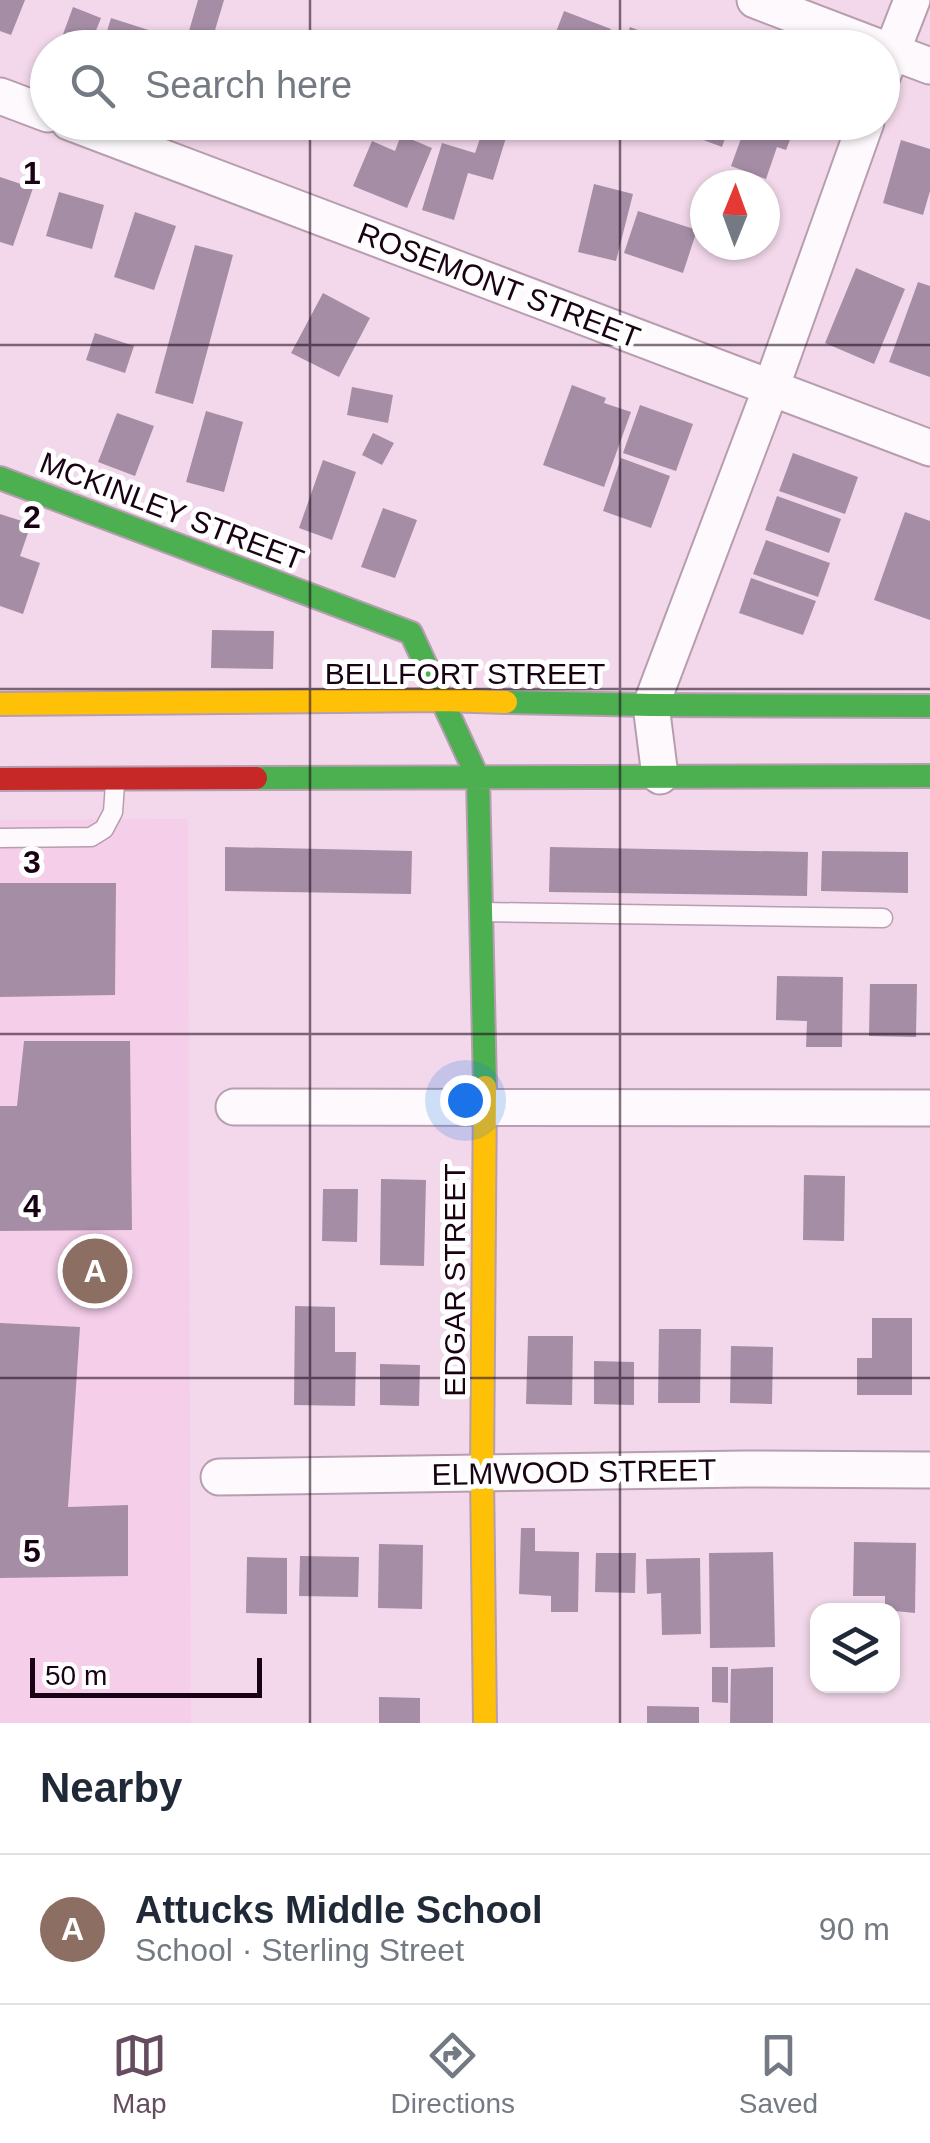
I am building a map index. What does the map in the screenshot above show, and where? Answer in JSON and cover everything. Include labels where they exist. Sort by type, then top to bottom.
[{"type":"main road","name":"MCKINLEY STREET","points":[[0,478],[411,633],[478,778]]},
{"type":"main road","name":"BELLFORT STREET","points":[[0,704],[87,714],[442,700],[930,706]]},
{"type":"main road","points":[[0,778],[88,770],[116,779],[930,776]]},
{"type":"main road","name":"EDGAR STREET","points":[[478,778],[485,1108],[484,1723]]},
{"type":"street","points":[[755,0],[824,30]]},
{"type":"street","points":[[897,30],[912,0]]},
{"type":"street","points":[[900,59],[930,66]]},
{"type":"street","points":[[0,96],[30,107]]},
{"type":"street","name":"ROSEMONT STREET","points":[[117,140],[930,448]]},
{"type":"street","points":[[660,776],[651,705],[860,140]]},
{"type":"street","points":[[234,1107],[930,1108]]},
{"type":"street","name":"ELMWOOD STREET","points":[[219,1477],[930,1470]]},
{"type":"lane","points":[[0,838],[91,838],[104,830],[113,812],[116,779]]},
{"type":"lane","points":[[481,912],[883,918]]},
{"type":"shaded area","points":[[188,819],[191,1723],[0,1723],[0,820]]},
{"type":"building","points":[[0,0],[25,0],[11,35],[0,31]]},
{"type":"building","points":[[198,0],[224,0],[215,30],[189,30]]},
{"type":"building","points":[[73,7],[101,18],[96,30],[65,30]]},
{"type":"building","points":[[564,11],[611,29],[611,30],[557,30]]},
{"type":"building","points":[[111,18],[148,30],[107,30]]},
{"type":"building","points":[[399,140],[413,140],[432,148],[407,208],[353,186],[372,141],[395,151]]},
{"type":"building","points":[[479,140],[505,140],[493,180],[468,173],[454,220],[422,210],[442,143],[475,153]]},
{"type":"building","points":[[703,140],[725,140],[722,147]]},
{"type":"building","points":[[740,140],[790,140],[786,150],[777,147],[769,170],[731,166]]},
{"type":"building","points":[[901,140],[930,149],[930,191],[923,215],[883,203]]},
{"type":"building","points":[[0,177],[33,188],[13,246],[0,242]]},
{"type":"building","points":[[594,184],[633,194],[616,261],[578,252]]},
{"type":"building","points":[[59,192],[104,205],[92,249],[46,236]]},
{"type":"building","points":[[638,211],[690,228],[690,252],[683,273],[624,253]]},
{"type":"building","points":[[135,212],[176,226],[154,290],[114,277]]},
{"type":"building","points":[[195,245],[233,255],[193,404],[155,393]]},
{"type":"building","points":[[856,268],[905,289],[874,364],[825,343]]},
{"type":"building","points":[[918,282],[930,286],[930,377],[889,362]]},
{"type":"building","points":[[323,293],[370,318],[339,377],[291,353]]},
{"type":"building","points":[[95,333],[134,346],[125,373],[86,360]]},
{"type":"building","points":[[572,385],[606,398],[604,403],[631,412],[604,487],[543,465]]},
{"type":"building","points":[[352,387],[393,395],[388,423],[347,415]]},
{"type":"building","points":[[640,405],[693,424],[676,471],[623,453]]},
{"type":"building","points":[[206,411],[243,422],[224,492],[186,482]]},
{"type":"building","points":[[117,413],[154,426],[135,476],[98,462]]},
{"type":"building","points":[[373,433],[394,443],[382,465],[362,455]]},
{"type":"building","points":[[793,453],[858,477],[845,514],[779,491]]},
{"type":"building","points":[[621,458],[670,476],[651,528],[603,511]]},
{"type":"building","points":[[323,460],[356,472],[332,540],[299,528]]},
{"type":"building","points":[[777,496],[841,519],[829,553],[765,530]]},
{"type":"building","points":[[383,508],[417,520],[395,578],[361,567]]},
{"type":"building","points":[[905,512],[930,521],[930,620],[874,600]]},
{"type":"building","points":[[0,514],[31,524],[20,556],[40,563],[23,614],[0,606]]},
{"type":"building","points":[[766,540],[830,563],[818,597],[753,574]]},
{"type":"building","points":[[751,578],[816,601],[803,635],[739,613]]},
{"type":"building","points":[[212,630],[274,631],[273,669],[211,668]]},
{"type":"building","points":[[225,847],[412,851],[411,894],[225,891]]},
{"type":"building","points":[[550,847],[808,852],[807,896],[549,892]]},
{"type":"building","points":[[822,851],[908,852],[908,893],[821,891]]},
{"type":"building","points":[[0,883],[116,883],[115,995],[0,997]]},
{"type":"building","points":[[777,976],[843,977],[842,1047],[806,1047],[807,1021],[776,1020]]},
{"type":"building","points":[[870,984],[917,984],[916,1037],[869,1036]]},
{"type":"building","points":[[24,1041],[130,1041],[132,1230],[0,1231],[0,1106],[17,1106]]},
{"type":"building","points":[[804,1175],[845,1176],[844,1241],[803,1240]]},
{"type":"building","points":[[381,1179],[426,1180],[424,1266],[380,1265]]},
{"type":"building","points":[[323,1189],[358,1189],[357,1242],[322,1241]]},
{"type":"building","points":[[295,1306],[335,1307],[335,1352],[356,1352],[355,1406],[294,1405]]},
{"type":"building","points":[[872,1318],[912,1318],[912,1395],[857,1395],[857,1358],[872,1358]]},
{"type":"building","points":[[0,1323],[80,1327],[68,1507],[128,1505],[128,1576],[0,1578]]},
{"type":"building","points":[[659,1329],[701,1329],[700,1403],[658,1403]]},
{"type":"building","points":[[528,1336],[573,1336],[572,1405],[526,1404]]},
{"type":"building","points":[[731,1346],[773,1347],[772,1404],[730,1403]]},
{"type":"building","points":[[594,1361],[634,1362],[634,1405],[594,1404]]},
{"type":"building","points":[[380,1364],[420,1365],[419,1406],[380,1405]]},
{"type":"building","points":[[521,1528],[535,1528],[535,1551],[579,1552],[578,1612],[551,1612],[551,1596],[519,1594]]},
{"type":"building","points":[[854,1542],[916,1543],[915,1613],[900,1612],[900,1603],[885,1603],[885,1596],[853,1596]]},
{"type":"building","points":[[379,1544],[423,1545],[422,1609],[378,1608]]},
{"type":"building","points":[[773,1552],[775,1647],[710,1648],[709,1553]]},
{"type":"building","points":[[596,1553],[636,1553],[635,1593],[595,1592]]},
{"type":"building","points":[[300,1556],[359,1557],[358,1597],[299,1596]]},
{"type":"building","points":[[247,1557],[287,1558],[287,1614],[246,1613]]},
{"type":"building","points":[[700,1558],[701,1634],[662,1635],[661,1593],[647,1594],[646,1559]]},
{"type":"building","points":[[712,1667],[728,1667],[728,1703],[712,1702]]},
{"type":"building","points":[[773,1667],[773,1723],[730,1723],[731,1669]]},
{"type":"building","points":[[379,1697],[420,1698],[420,1723],[379,1723]]},
{"type":"building","points":[[647,1706],[699,1707],[699,1723],[647,1723]]},
{"type":"traffic: fast","points":[[0,478],[411,633],[478,778],[485,1087]]},
{"type":"traffic: fast","points":[[506,702],[930,706]]},
{"type":"traffic: fast","points":[[256,778],[930,776]]},
{"type":"traffic: slow","points":[[0,704],[506,702]]},
{"type":"traffic: slow","points":[[485,1087],[485,1723]]},
{"type":"traffic: jam","points":[[0,779],[256,778]]},
{"type":"place","name":"Attucks Middle School","points":[[95,1271]]}]
